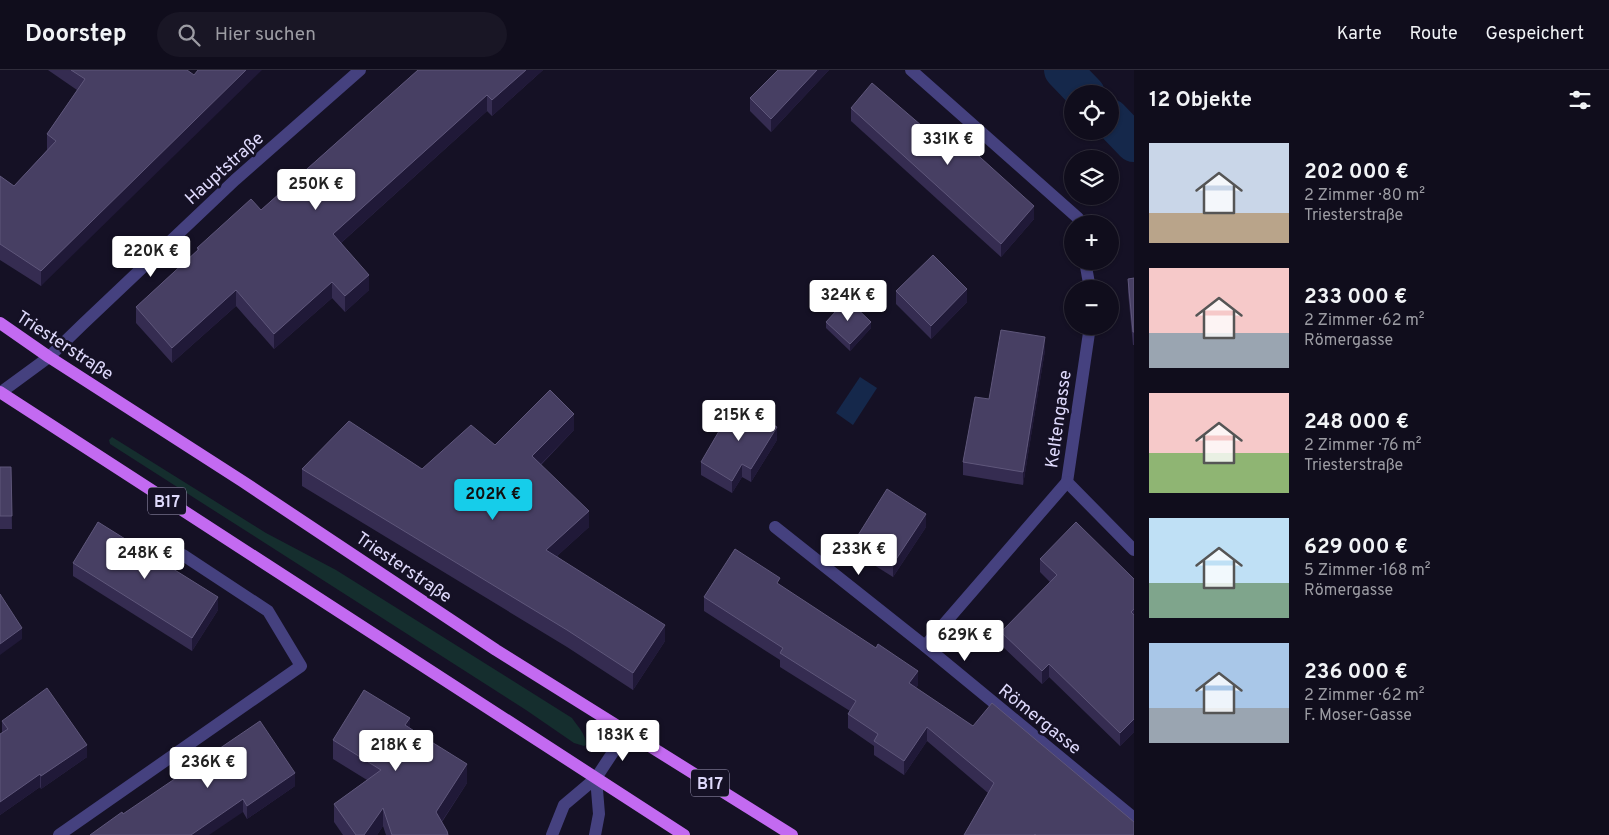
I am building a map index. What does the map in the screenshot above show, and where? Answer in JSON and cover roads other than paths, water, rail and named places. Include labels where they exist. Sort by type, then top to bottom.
[{"type":"main road","name":"Triesterstraße","points":[[0,323],[496,650],[792,835]]},
{"type":"main road","name":"B17","points":[[0,393],[684,835]]},
{"type":"street","name":"Hauptstraße","points":[[0,393],[49,357],[235,180],[360,70]]},
{"type":"street","points":[[911,70],[1075,215]]},
{"type":"street","name":"Keltengasse","points":[[1089,335],[1067,482],[1134,550]]},
{"type":"street","points":[[925,646],[1067,482]]},
{"type":"street","name":"Römergasse","points":[[775,527],[925,646],[1134,818]]},
{"type":"street","points":[[59,835],[301,666],[268,611],[183,555]]},
{"type":"street","points":[[552,835],[564,805],[596,778],[627,731]]},
{"type":"street","points":[[595,835],[599,814],[596,778]]},
{"type":"water","points":[[860,377],[877,388],[853,425],[836,413]]},
{"type":"waterway","points":[[1063,70],[1077,85]]},
{"type":"waterway","points":[[1119,127],[1134,143]]}]
